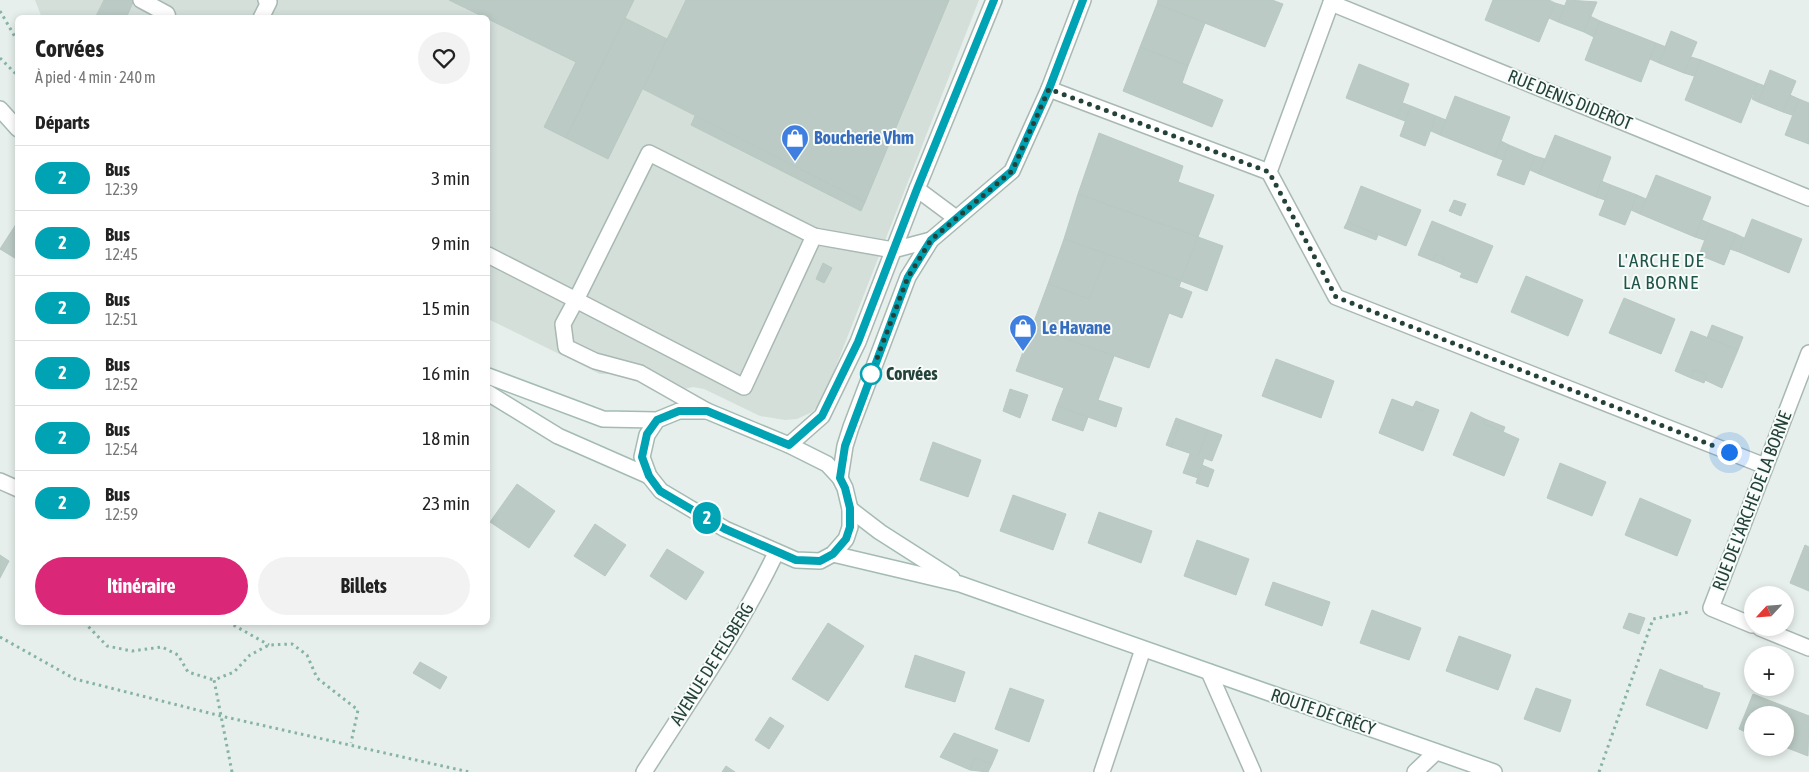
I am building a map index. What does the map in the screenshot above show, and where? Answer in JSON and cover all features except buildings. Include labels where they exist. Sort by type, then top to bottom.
[{"type":"street","points":[[141,0],[167,15]]},
{"type":"street","points":[[262,15],[269,2],[266,0]]},
{"type":"street","points":[[789,445],[822,416],[858,342],[917,189],[994,0]]},
{"type":"street","points":[[840,478],[845,446],[908,277],[931,240],[1012,171],[1049,89],[1083,0]]},
{"type":"street","points":[[1269,172],[1331,1]]},
{"type":"street","name":"RUE DENIS DIDEROT","points":[[1331,1],[1809,198]]},
{"type":"street","points":[[1049,89],[1269,172],[1336,297],[1765,466]]},
{"type":"street","points":[[0,109],[15,126]]},
{"type":"street","points":[[833,554],[846,539],[850,527],[850,508],[845,488],[840,478],[827,464],[789,445],[707,411],[640,373],[595,361],[566,347],[563,324],[649,154],[814,236],[893,250],[931,240]]},
{"type":"street","points":[[917,189],[956,218]]},
{"type":"street","points":[[490,256],[744,387],[814,236]]},
{"type":"street","name":"RUE DE L'ARCHE DE LA BORNE","points":[[1744,621],[1712,608],[1809,353]]},
{"type":"street","points":[[490,377],[603,419],[657,420],[679,411],[707,411]]},
{"type":"street","name":"ROUTE DE CRÉCY","points":[[490,394],[558,436],[649,476]]},
{"type":"street","name":"ROUTE DE CRÉCY","points":[[657,420],[647,434],[642,457],[649,476],[660,491],[725,529],[776,553],[796,560],[820,561],[833,554],[960,584],[1494,772]]},
{"type":"street","points":[[0,481],[15,488]]},
{"type":"street","name":"ROUTE DE CRÉCY","points":[[850,508],[880,532],[960,584]]},
{"type":"street","name":"AVENUE DE FELSBERG","points":[[644,772],[722,650],[760,585],[776,553]]},
{"type":"street","points":[[1780,636],[1809,648]]},
{"type":"street","points":[[1102,772],[1143,649]]},
{"type":"street","points":[[1209,672],[1253,772]]},
{"type":"street","points":[[1415,772],[1436,752]]},
{"type":"path","points":[[0,10],[15,37]]},
{"type":"path","points":[[0,58],[15,73]]},
{"type":"path","points":[[1599,772],[1652,619],[1712,608]]},
{"type":"path","points":[[87,625],[107,646],[132,651],[162,647],[178,655],[188,672],[214,680],[234,672],[250,655],[269,646],[292,644],[307,655],[317,678],[358,710],[351,743]]},
{"type":"path","points":[[233,625],[269,646]]},
{"type":"path","points":[[0,637],[75,679],[221,716],[351,743],[469,772]]},
{"type":"path","points":[[214,680],[232,772]]},
{"type":"shaded area","points":[[35,0],[979,0],[822,402],[812,412],[797,419],[785,420],[760,416],[704,389],[693,387],[674,391],[624,374],[600,374],[490,320],[490,15],[41,15]]},
{"type":"bus line","name":"2","points":[[994,0],[917,189],[858,342],[822,416],[789,445],[707,411],[679,411],[657,420],[647,434],[642,457],[649,476],[660,491],[725,529],[776,553],[796,560],[820,561],[833,554],[846,539],[850,527],[850,508],[845,488],[840,478],[845,446],[908,277],[931,240],[1012,171],[1049,89],[1083,0]]},
{"type":"place","name":"Boucherie Vhm","points":[[795,162]]},
{"type":"place","name":"Le Havane","points":[[1023,352]]},
{"type":"place","name":"Corvées","points":[[871,374]]},
{"type":"district","name":"L'ARCHE DE LA BORNE","points":[[1661,271]]},
{"type":"route","points":[[871,374],[908,277],[931,240],[1012,171],[1049,89],[1269,172],[1336,297],[1729,452]]}]
